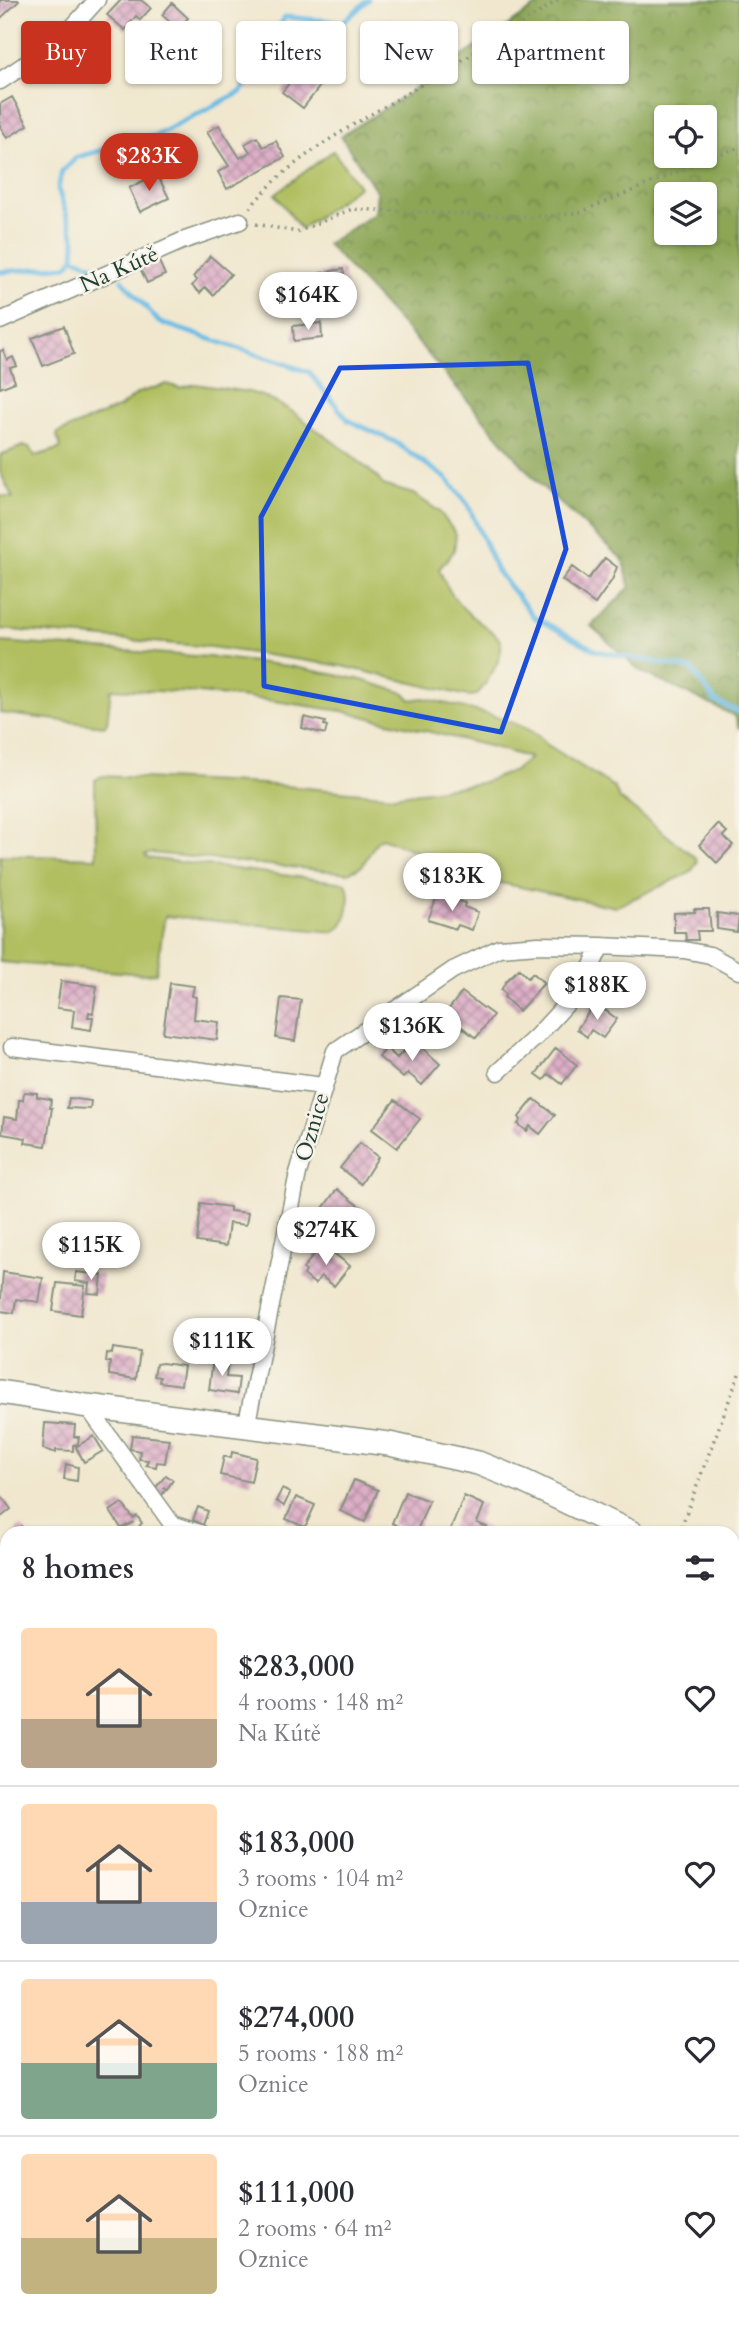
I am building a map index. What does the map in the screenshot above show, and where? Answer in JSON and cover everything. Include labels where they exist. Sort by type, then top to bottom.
[{"type":"street","points":[[0,81],[59,42],[97,0]]},
{"type":"street","name":"Na Kútě","points":[[0,321],[182,241],[240,221]]},
{"type":"street","name":"Oznice","points":[[246,1427],[298,1173],[335,1051],[453,970],[499,948],[538,945],[684,950],[710,955],[739,971]]},
{"type":"street","points":[[498,1072],[537,1036],[582,987],[601,946]]},
{"type":"street","points":[[12,1046],[323,1086]]},
{"type":"street","points":[[0,1392],[87,1406],[389,1444],[478,1463],[617,1526]]},
{"type":"street","points":[[87,1406],[173,1526]]},
{"type":"path","points":[[558,0],[507,34],[322,144],[282,175],[258,198],[240,221],[297,232],[352,209],[533,217],[578,213],[739,147]]},
{"type":"path","points":[[682,1526],[739,1374]]},
{"type":"highlighted area","points":[[528,363],[566,549],[501,732],[264,686],[261,517],[340,368]]},
{"type":"green space","points":[[545,0],[739,0],[739,729],[735,716],[640,671],[591,626],[630,587],[623,560],[537,482],[416,340],[327,244],[375,213],[377,192],[341,136],[422,84],[458,84],[458,59],[472,50],[472,84],[629,84],[629,21],[514,21]]},
{"type":"green space","points":[[333,151],[359,186],[301,229],[275,194]]},
{"type":"green space","points":[[166,384],[180,388],[195,384],[265,397],[290,410],[350,454],[383,485],[413,494],[439,511],[456,534],[454,551],[439,569],[442,577],[460,605],[500,641],[498,661],[477,695],[468,696],[342,666],[211,647],[0,629],[0,496],[13,498],[0,472],[0,455],[23,446],[29,447],[35,456],[59,449],[61,447],[58,433],[120,407],[138,393]]},
{"type":"green space","points":[[0,642],[222,658],[288,666],[358,679],[405,693],[411,700],[423,698],[489,715],[537,735],[546,744],[614,787],[619,798],[696,858],[697,863],[690,873],[615,907],[482,879],[440,866],[413,850],[382,838],[377,841],[362,866],[348,873],[152,853],[145,855],[147,858],[346,883],[349,902],[346,916],[334,932],[165,916],[156,973],[0,962],[0,855],[96,858],[95,780],[102,776],[262,784],[394,796],[481,783],[514,771],[530,758],[342,711],[199,693],[111,689],[107,723],[104,726],[0,713]]},
{"type":"building","points":[[0,0],[18,0],[19,1],[0,19]]},
{"type":"building","points":[[121,0],[141,0],[151,8],[140,20],[136,16],[132,21],[125,21],[125,30],[107,15]]},
{"type":"building","points":[[172,3],[188,18],[185,21],[169,21],[162,15]]},
{"type":"building","points":[[288,84],[322,84],[303,108],[282,92]]},
{"type":"building","points":[[12,97],[28,125],[7,138],[0,126],[0,104]]},
{"type":"building","points":[[219,125],[240,158],[250,152],[245,144],[257,137],[263,147],[276,141],[285,157],[227,189],[218,172],[229,166],[207,132]]},
{"type":"building","points":[[157,174],[169,198],[140,212],[129,188]]},
{"type":"building","points":[[210,256],[231,274],[213,295],[205,287],[200,293],[192,286],[197,280],[193,277]]},
{"type":"building","points":[[157,257],[165,275],[147,283],[139,266]]},
{"type":"building","points":[[343,269],[350,305],[320,311],[316,293],[324,291],[320,273]]},
{"type":"building","points":[[321,323],[322,338],[294,341],[293,326]]},
{"type":"building","points":[[64,326],[74,354],[43,366],[32,338]]},
{"type":"building","points":[[3,350],[7,360],[13,357],[17,366],[10,368],[15,382],[0,388],[0,351]]},
{"type":"building","points":[[605,558],[617,567],[612,580],[595,604],[562,580],[572,567],[588,579]]},
{"type":"building","points":[[304,717],[325,722],[325,734],[302,728]]},
{"type":"building","points":[[718,824],[727,832],[723,836],[733,845],[717,863],[699,845]]},
{"type":"building","points":[[438,894],[465,903],[464,907],[478,912],[472,930],[458,925],[456,929],[428,920]]},
{"type":"building","points":[[694,909],[709,909],[711,931],[697,931],[698,940],[686,940],[685,932],[674,932],[674,913],[695,912]]},
{"type":"building","points":[[717,913],[739,916],[737,932],[717,929]]},
{"type":"building","points":[[519,969],[528,978],[533,973],[544,983],[519,1011],[504,997],[506,994],[501,990]]},
{"type":"building","points":[[61,981],[97,986],[93,1013],[89,1012],[88,1017],[93,1017],[91,1030],[72,1027],[74,1010],[57,1008]]},
{"type":"building","points":[[170,983],[194,986],[194,1019],[219,1022],[217,1040],[163,1033]]},
{"type":"building","points":[[462,992],[493,1015],[476,1038],[445,1014]]},
{"type":"building","points":[[281,998],[301,1000],[295,1041],[276,1038]]},
{"type":"building","points":[[595,1003],[617,1019],[603,1038],[591,1030],[587,1037],[577,1029]]},
{"type":"building","points":[[414,1040],[440,1064],[422,1085],[408,1073],[403,1078],[379,1057],[386,1048],[397,1058]]},
{"type":"building","points":[[556,1048],[577,1065],[562,1084],[549,1074],[544,1080],[536,1074]]},
{"type":"building","points":[[24,1092],[37,1093],[37,1097],[51,1099],[46,1146],[25,1143],[26,1138],[2,1134],[4,1117],[17,1119],[19,1100],[23,1100]]},
{"type":"building","points":[[69,1098],[91,1101],[90,1109],[67,1108]]},
{"type":"building","points":[[534,1099],[555,1115],[540,1134],[530,1126],[527,1131],[518,1124],[521,1120],[519,1117]]},
{"type":"building","points":[[395,1100],[420,1119],[397,1148],[372,1129]]},
{"type":"building","points":[[360,1143],[378,1157],[361,1184],[340,1168]]},
{"type":"building","points":[[337,1189],[365,1211],[347,1235],[334,1224],[332,1227],[325,1221],[329,1217],[321,1211]]},
{"type":"building","points":[[201,1203],[230,1207],[230,1211],[248,1213],[246,1225],[229,1223],[226,1246],[197,1242]]},
{"type":"building","points":[[322,1244],[350,1266],[334,1286],[321,1276],[315,1284],[304,1275],[306,1271],[303,1269]]},
{"type":"building","points":[[3,1272],[43,1278],[39,1302],[16,1299],[14,1313],[0,1311]]},
{"type":"building","points":[[76,1272],[102,1275],[100,1294],[88,1293],[89,1283],[75,1281]]},
{"type":"building","points":[[57,1283],[85,1286],[81,1315],[53,1311]]},
{"type":"building","points":[[239,1337],[255,1340],[253,1356],[236,1353]]},
{"type":"building","points":[[113,1348],[140,1352],[136,1379],[109,1375],[110,1362],[106,1362],[107,1353],[112,1354]]},
{"type":"building","points":[[213,1359],[228,1361],[226,1377],[239,1378],[237,1394],[209,1390]]},
{"type":"building","points":[[156,1364],[184,1366],[181,1385],[159,1382],[160,1377],[154,1376]]},
{"type":"building","points":[[45,1423],[75,1425],[74,1437],[79,1437],[78,1444],[73,1445],[73,1451],[56,1450],[56,1453],[43,1449]]},
{"type":"building","points":[[132,1435],[169,1439],[165,1463],[157,1462],[156,1467],[146,1465],[148,1460],[139,1459],[140,1451],[130,1449]]},
{"type":"building","points":[[94,1436],[103,1451],[84,1462],[76,1447]]},
{"type":"building","points":[[232,1452],[256,1458],[251,1482],[220,1475],[224,1456],[231,1458]]},
{"type":"building","points":[[66,1464],[78,1467],[77,1481],[64,1479]]},
{"type":"building","points":[[166,1475],[173,1480],[167,1489],[163,1487],[166,1489],[160,1498],[152,1492]]},
{"type":"building","points":[[354,1480],[378,1490],[365,1522],[340,1511]]},
{"type":"building","points":[[282,1489],[290,1493],[284,1506],[276,1501]]},
{"type":"building","points":[[405,1492],[429,1501],[419,1526],[398,1526],[392,1523]]},
{"type":"building","points":[[0,1495],[11,1509],[0,1518]]},
{"type":"building","points":[[464,1496],[484,1505],[477,1523],[484,1526],[452,1526]]},
{"type":"building","points":[[296,1497],[315,1505],[305,1526],[286,1519]]},
{"type":"building","points":[[122,1503],[133,1518],[137,1516],[142,1523],[140,1526],[128,1526],[134,1522],[120,1526],[110,1511]]},
{"type":"building","points":[[198,1507],[208,1511],[203,1525],[193,1520]]},
{"type":"waterway","points":[[0,272],[67,266],[74,258],[75,241],[58,189],[62,171],[77,157],[155,136],[241,92],[285,17],[343,22],[368,0]]},
{"type":"waterway","points":[[74,258],[101,268]]},
{"type":"waterway","points":[[122,280],[159,322],[309,372],[348,420],[395,442],[447,479],[468,505],[497,571],[534,617],[597,651],[692,669],[715,701],[739,712]]}]
